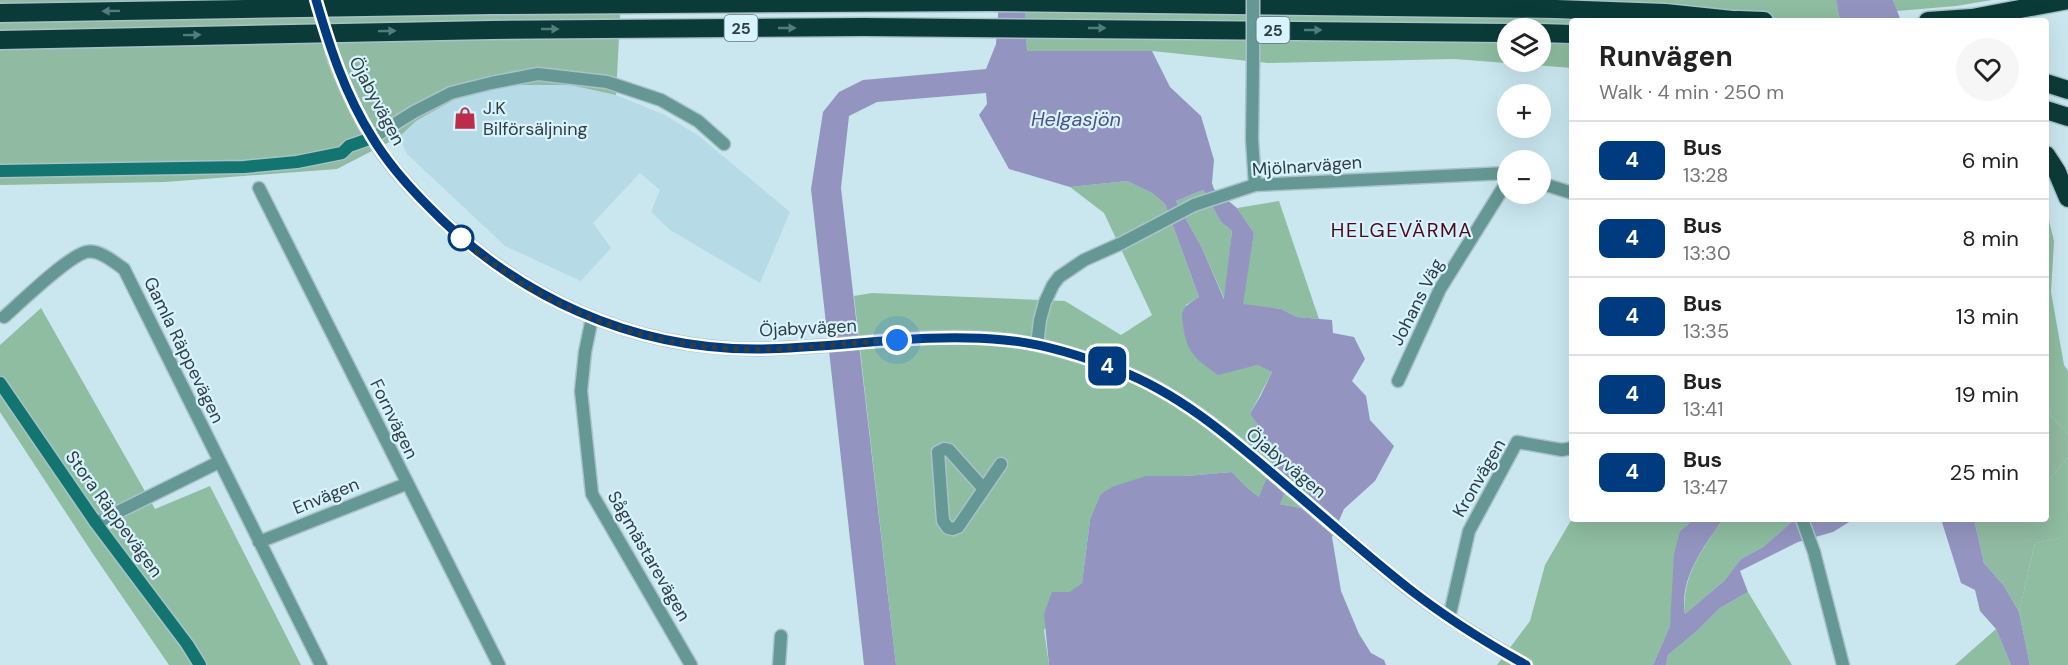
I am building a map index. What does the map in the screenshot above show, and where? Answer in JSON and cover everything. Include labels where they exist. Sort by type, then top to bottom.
[{"type":"highway","name":"25","points":[[0,14],[492,5],[1037,2],[1556,9],[1665,13],[1712,18]]},
{"type":"highway","points":[[1972,18],[2065,3]]},
{"type":"highway","name":"25","points":[[0,40],[503,30],[990,27],[1497,33]]},
{"type":"highway","points":[[1551,33],[1569,34]]},
{"type":"highway","points":[[0,47],[71,37]]},
{"type":"highway","points":[[2049,84],[2068,90]]},
{"type":"highway","points":[[2049,111],[2068,117]]},
{"type":"highway","points":[[2049,160],[2068,198]]},
{"type":"street","points":[[1252,0],[1255,185]]},
{"type":"street","name":"Öjabyvägen","points":[[332,54],[340,76],[372,138],[407,184],[449,228],[474,250],[522,284],[544,296],[592,318],[649,336],[732,349],[966,338],[1037,345],[1115,369],[1147,382],[1218,429],[1407,587],[1449,618],[1526,665]]},
{"type":"street","points":[[0,171],[244,167],[297,162],[342,153],[349,146],[372,138],[450,93],[538,74],[607,82],[661,99],[698,122],[724,144]]},
{"type":"street","name":"Mjölnarvägen","points":[[1037,345],[1040,320],[1053,285],[1059,277],[1084,260],[1204,201],[1255,185],[1497,174]]},
{"type":"street","points":[[1551,186],[1569,192]]},
{"type":"street","name":"Fornvägen","points":[[259,188],[499,665]]},
{"type":"street","name":"Johans Väg","points":[[1398,381],[1440,289],[1497,198]]},
{"type":"street","name":"Gamla Räppevägen","points":[[4,317],[55,273],[87,252],[98,253],[124,269],[321,665]]},
{"type":"street","name":"Sågmästarevägen","points":[[592,318],[585,352],[581,391],[592,494],[691,665]]},
{"type":"street","name":"Stora Räppevägen","points":[[0,383],[96,523],[187,644],[200,665]]},
{"type":"street","name":"Kronvägen","points":[[1449,618],[1469,531],[1517,442],[1562,450],[1569,449]]},
{"type":"street","points":[[983,488],[949,450],[944,449],[938,452],[943,520],[948,528],[953,529],[958,527],[1001,464]]},
{"type":"street","points":[[96,523],[219,462]]},
{"type":"street","name":"Envägen","points":[[259,543],[406,484]]},
{"type":"street","points":[[1803,522],[1814,552],[1843,665]]},
{"type":"street","points":[[779,665],[781,636]]},
{"type":"shaded area","points":[[510,85],[570,85],[616,95],[665,115],[699,136],[790,212],[760,283],[670,230],[651,212],[660,190],[640,173],[593,223],[611,248],[581,281],[505,246],[407,154],[399,137],[416,121],[459,97]]},
{"type":"green space","points":[[0,0],[621,0],[616,95],[570,85],[510,85],[459,97],[416,121],[399,137],[337,169],[165,182],[0,185]]},
{"type":"green space","points":[[1025,0],[1836,0],[1839,18],[1569,18],[1569,68],[1551,66],[1551,18],[1497,18],[1497,62],[1454,59],[1268,63],[1152,51],[1027,51]]},
{"type":"green space","points":[[1893,0],[1992,0],[1956,6],[1897,11]]},
{"type":"green space","points":[[1127,181],[1152,193],[1165,204],[1199,297],[1186,305],[1243,367],[1257,365],[1272,372],[1250,414],[1268,440],[1315,482],[1301,508],[1278,504],[1262,498],[1248,489],[1232,472],[1186,476],[1147,476],[1090,520],[1082,583],[1070,593],[1044,630],[1049,665],[896,665],[854,296],[872,293],[1065,301],[1121,335],[1152,315],[1104,213],[1070,187]]},
{"type":"green space","points":[[1203,190],[1221,222],[1232,231],[1225,300],[1202,248],[1176,201]]},
{"type":"green space","points":[[1279,201],[1319,319],[1297,317],[1281,309],[1242,305],[1254,233],[1237,208]]},
{"type":"green space","points":[[2049,220],[2054,241],[2051,292],[2064,365],[2068,371],[2068,434],[2049,413]]},
{"type":"green space","points":[[41,308],[155,509],[210,486],[301,665],[169,665],[0,412],[0,345]]},
{"type":"green space","points":[[2049,413],[2068,434],[2068,458],[2049,480]]},
{"type":"green space","points":[[2068,458],[2068,665],[2030,665],[2019,612],[2035,543],[2060,538],[2049,517],[2049,480]]},
{"type":"green space","points":[[2049,516],[2061,538],[2035,543],[2019,612],[2004,586],[1984,563],[1975,522],[2049,522]]},
{"type":"green space","points":[[1570,522],[1690,522],[1680,531],[1670,626],[1653,665],[1497,665],[1530,621],[1545,565]]},
{"type":"green space","points":[[1721,522],[1792,522],[1763,547],[1741,559],[1724,581],[1685,614],[1686,587],[1701,552]]},
{"type":"green space","points":[[1748,592],[1792,665],[1666,665],[1668,655],[1720,608]]},
{"type":"green space","points":[[1996,629],[2011,665],[1955,665]]},
{"type":"water","name":"Helgasjön","points":[[999,0],[1025,0],[1027,51],[1152,51],[1170,87],[1201,116],[1214,160],[1212,183],[1214,189],[1237,208],[1254,233],[1243,304],[1281,309],[1297,317],[1332,320],[1333,333],[1354,337],[1365,359],[1352,381],[1366,396],[1370,420],[1394,446],[1375,481],[1344,509],[1332,537],[1341,591],[1359,634],[1371,653],[1384,660],[1386,665],[1049,665],[1044,614],[1052,592],[1070,592],[1082,583],[1090,520],[1101,494],[1112,487],[1146,476],[1186,476],[1232,472],[1248,489],[1262,498],[1278,504],[1301,508],[1315,482],[1268,440],[1250,414],[1272,372],[1257,365],[1218,375],[1200,361],[1188,346],[1182,314],[1188,304],[1199,297],[1165,204],[1152,193],[1127,181],[1070,187],[1009,169],[979,115],[987,104],[986,93],[877,102],[849,116],[841,188],[896,665],[864,665],[811,189],[823,112],[839,92],[863,80],[986,69],[996,44]],"holes":[[[1203,190],[1221,222],[1232,231],[1224,299],[1202,248],[1176,201]]]},
{"type":"water","points":[[1836,0],[1893,0],[1900,18],[1839,18]]},
{"type":"water","points":[[1690,522],[1721,522],[1701,552],[1689,576],[1684,601],[1685,614],[1724,581],[1741,559],[1763,547],[1792,522],[1849,522],[1833,532],[1798,542],[1740,571],[1748,592],[1720,608],[1668,655],[1666,665],[1653,665],[1670,626],[1674,554],[1680,531]]},
{"type":"water","points":[[1942,522],[1975,522],[1984,563],[2004,586],[2019,612],[2030,665],[2011,665],[1996,629],[1980,611],[1975,590],[1961,583]]},
{"type":"waterway","points":[[1257,531],[1299,428]]},
{"type":"tunnel","points":[[316,1],[332,54]]},
{"type":"bus line","name":"4","points":[[316,0],[340,76],[372,138],[407,184],[449,228],[474,250],[522,284],[592,318],[674,342],[732,349],[761,349],[916,339],[1003,340],[1037,345],[1115,369],[1147,382],[1218,429],[1407,587],[1449,618],[1526,665]]},
{"type":"place","name":"J.K Bilförsäljning","points":[[465,118]]},
{"type":"district","name":"HELGEVÄRMA","points":[[1402,230]]},
{"type":"route","points":[[461,238],[503,271],[544,296],[592,318],[674,342],[732,349],[761,349],[897,340]]}]
